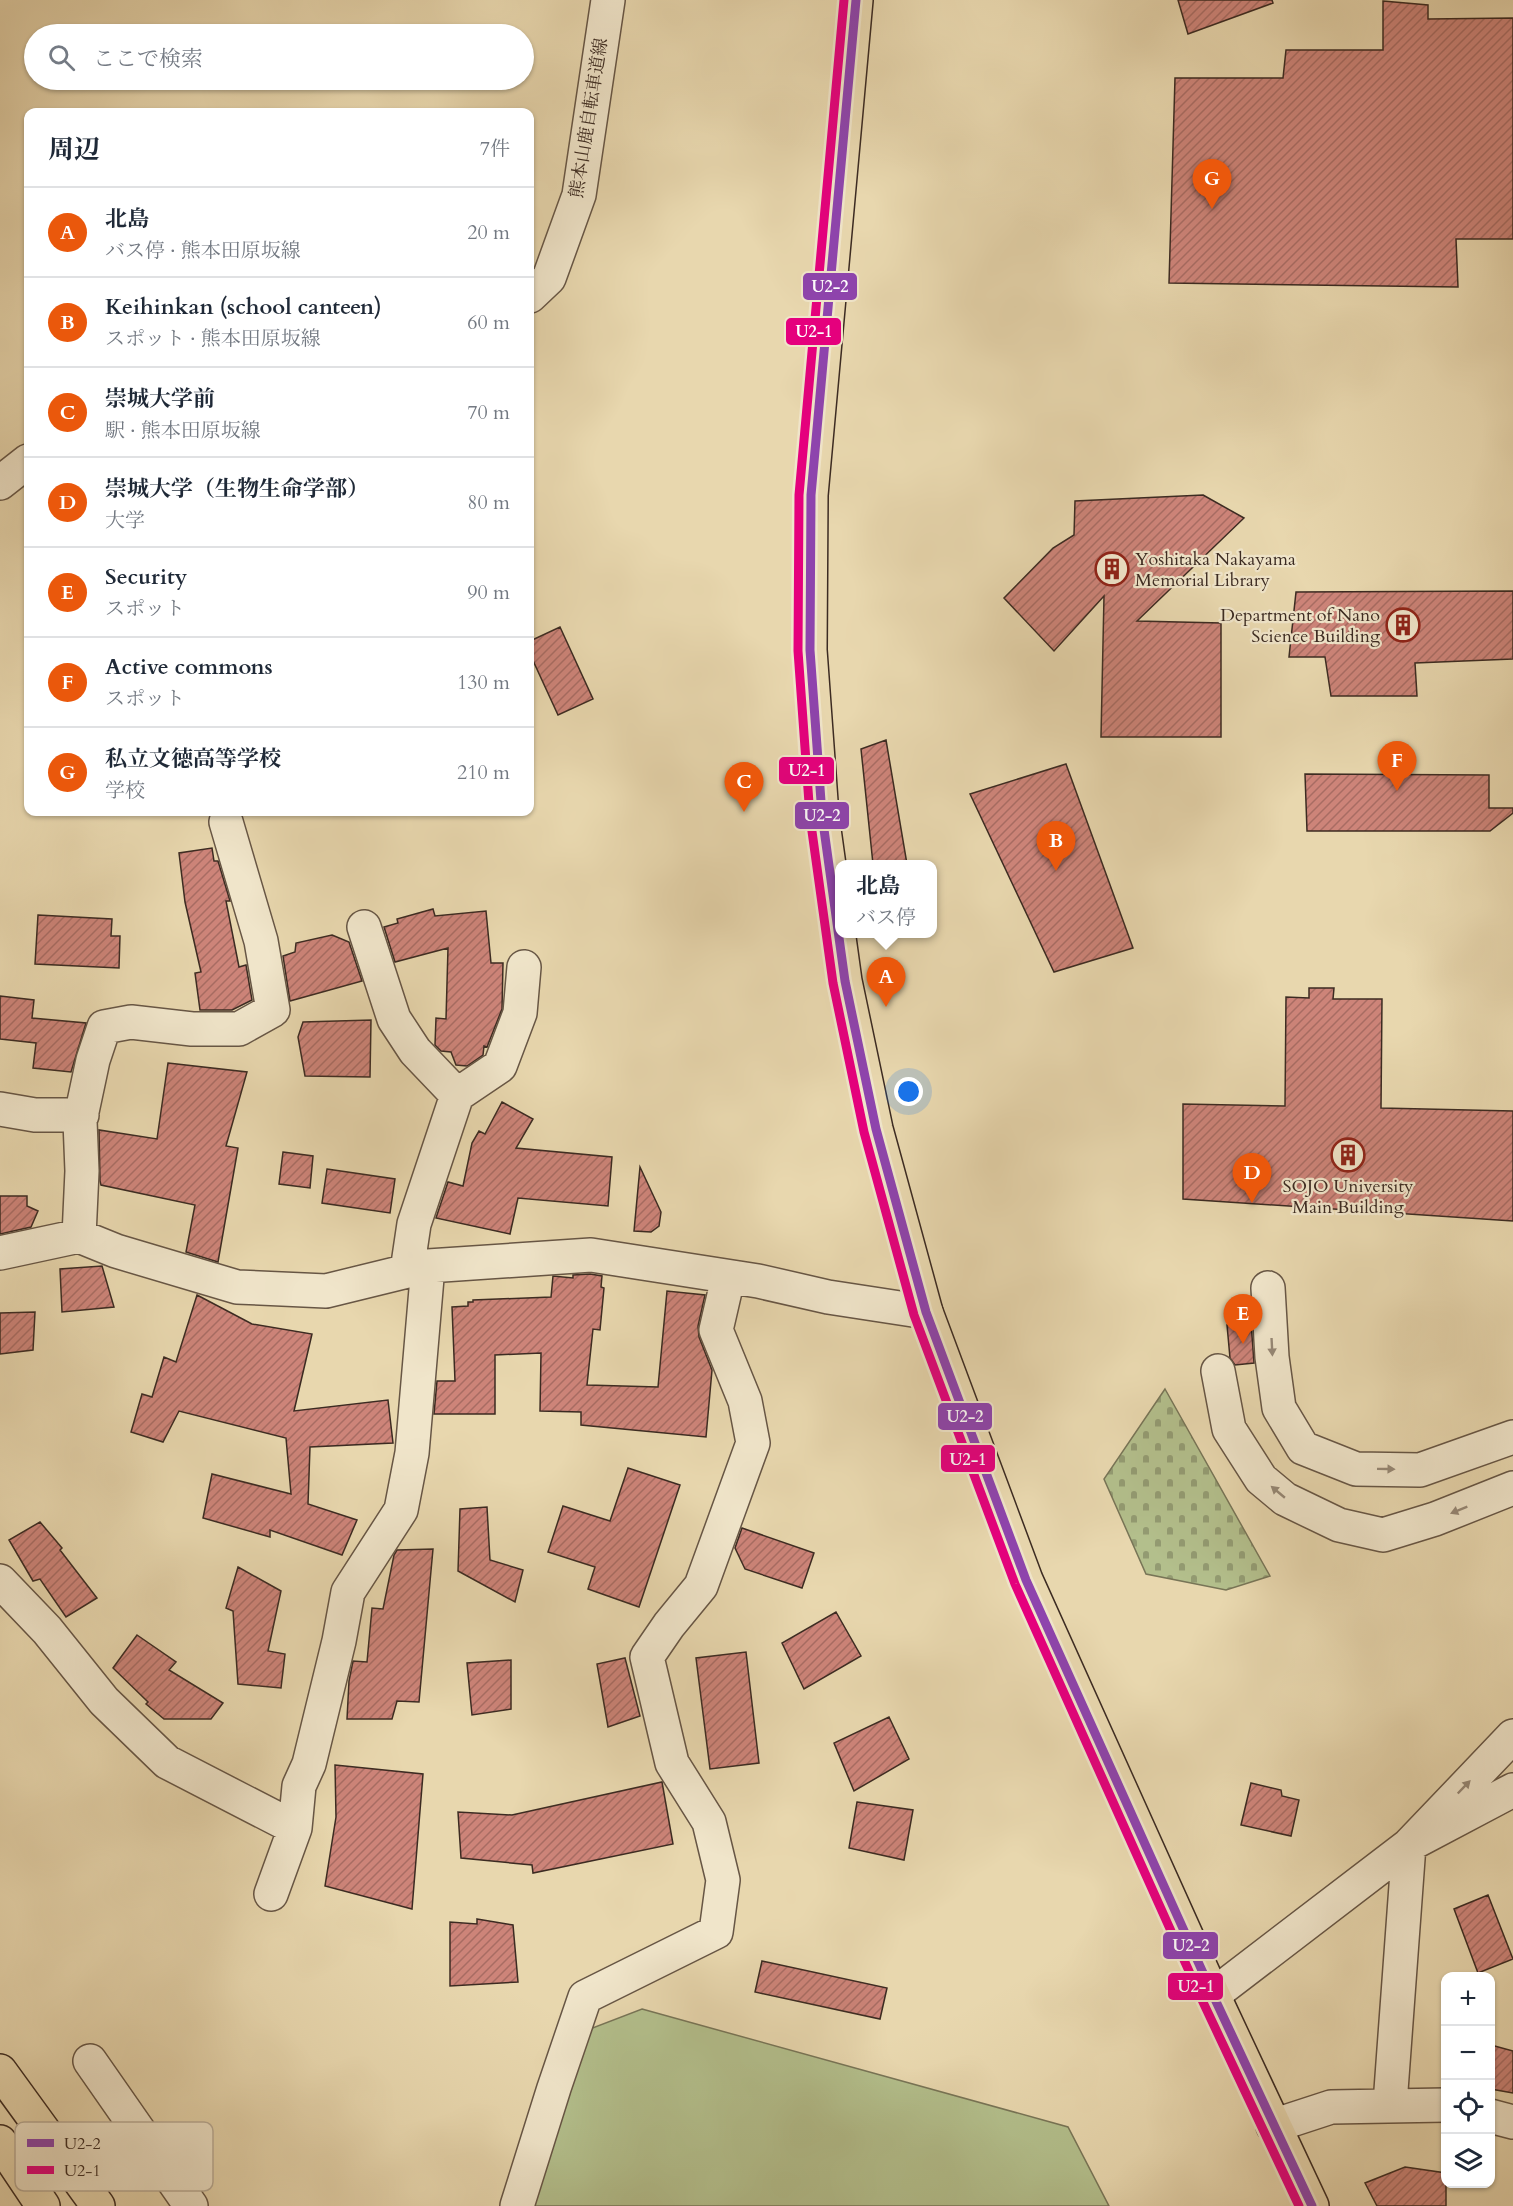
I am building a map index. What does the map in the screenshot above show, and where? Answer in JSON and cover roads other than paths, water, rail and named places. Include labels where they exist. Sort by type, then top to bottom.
[{"type":"main road","points":[[835,909],[822,815],[810,650],[811,495],[856,0]]},
{"type":"main road","points":[[839,938],[845,981],[876,1129],[926,1312],[1026,1580],[1213,1995],[1312,2206]]},
{"type":"main road","points":[[0,2071],[37,2122]]},
{"type":"main road","points":[[0,2142],[15,2164]]},
{"type":"main road","points":[[33,2191],[43,2206]]},
{"type":"main road","points":[[87,2191],[98,2206]]},
{"type":"street","name":"熊本山鹿自転車道線","points":[[534,292],[549,278],[579,195],[608,0]]},
{"type":"street","points":[[0,483],[24,465]]},
{"type":"street","points":[[79,1236],[82,1115],[93,1060],[104,1027],[131,1022],[192,1029],[239,1029],[273,1010],[261,941],[226,822]]},
{"type":"street","points":[[364,927],[394,1019],[415,1052],[457,1095]]},
{"type":"street","points":[[271,1894],[295,1828],[299,1786],[312,1753],[339,1641],[348,1592],[401,1510],[412,1453],[417,1268],[414,1224],[457,1095],[500,1066],[520,1013],[524,967]]},
{"type":"street","points":[[0,1109],[35,1114],[82,1115]]},
{"type":"street","points":[[0,1253],[79,1236],[116,1251],[237,1287],[326,1291],[417,1268],[591,1255],[758,1281],[828,1297],[926,1312]]},
{"type":"street","points":[[517,2206],[585,1997],[716,1932],[723,1880],[710,1822],[672,1763],[647,1657],[701,1586],[753,1443],[745,1401],[716,1330],[728,1278]]},
{"type":"street","points":[[1268,1288],[1272,1357],[1279,1408],[1303,1448],[1356,1469],[1420,1470],[1513,1437]]},
{"type":"street","points":[[1218,1371],[1229,1429],[1262,1479],[1285,1499],[1339,1525],[1383,1535],[1435,1520],[1513,1488]]},
{"type":"street","points":[[0,1581],[48,1630],[104,1701],[167,1762],[295,1828]]},
{"type":"street","points":[[1213,1995],[1408,1845],[1513,1736]]},
{"type":"street","points":[[1408,1845],[1512,1790]]},
{"type":"street","points":[[1390,2104],[1408,1845]]},
{"type":"street","points":[[90,2061],[132,2122]]},
{"type":"street","points":[[1273,2126],[1331,2107],[1390,2104],[1441,2105]]},
{"type":"street","points":[[1495,2117],[1513,2122]]},
{"type":"street","points":[[181,2191],[191,2206]]},
{"type":"place","name":"私立文徳高等学校","points":[[1212,209]]},
{"type":"place","name":"Yoshitaka Nakayama Memorial Library","points":[[1112,569]]},
{"type":"place","name":"Department of Nano Science Building","points":[[1403,625]]},
{"type":"place","name":"Active commons","points":[[1397,791]]},
{"type":"place","name":"崇城大学前","points":[[744,812]]},
{"type":"place","name":"Keihinkan (school canteen)","points":[[1056,871]]},
{"type":"place","name":"北島","points":[[886,1007]]},
{"type":"place","name":"SOJO University Main Building","points":[[1348,1155]]},
{"type":"place","name":"崇城大学（生物生命学部）","points":[[1252,1203]]},
{"type":"place","name":"Security","points":[[1243,1344]]}]
